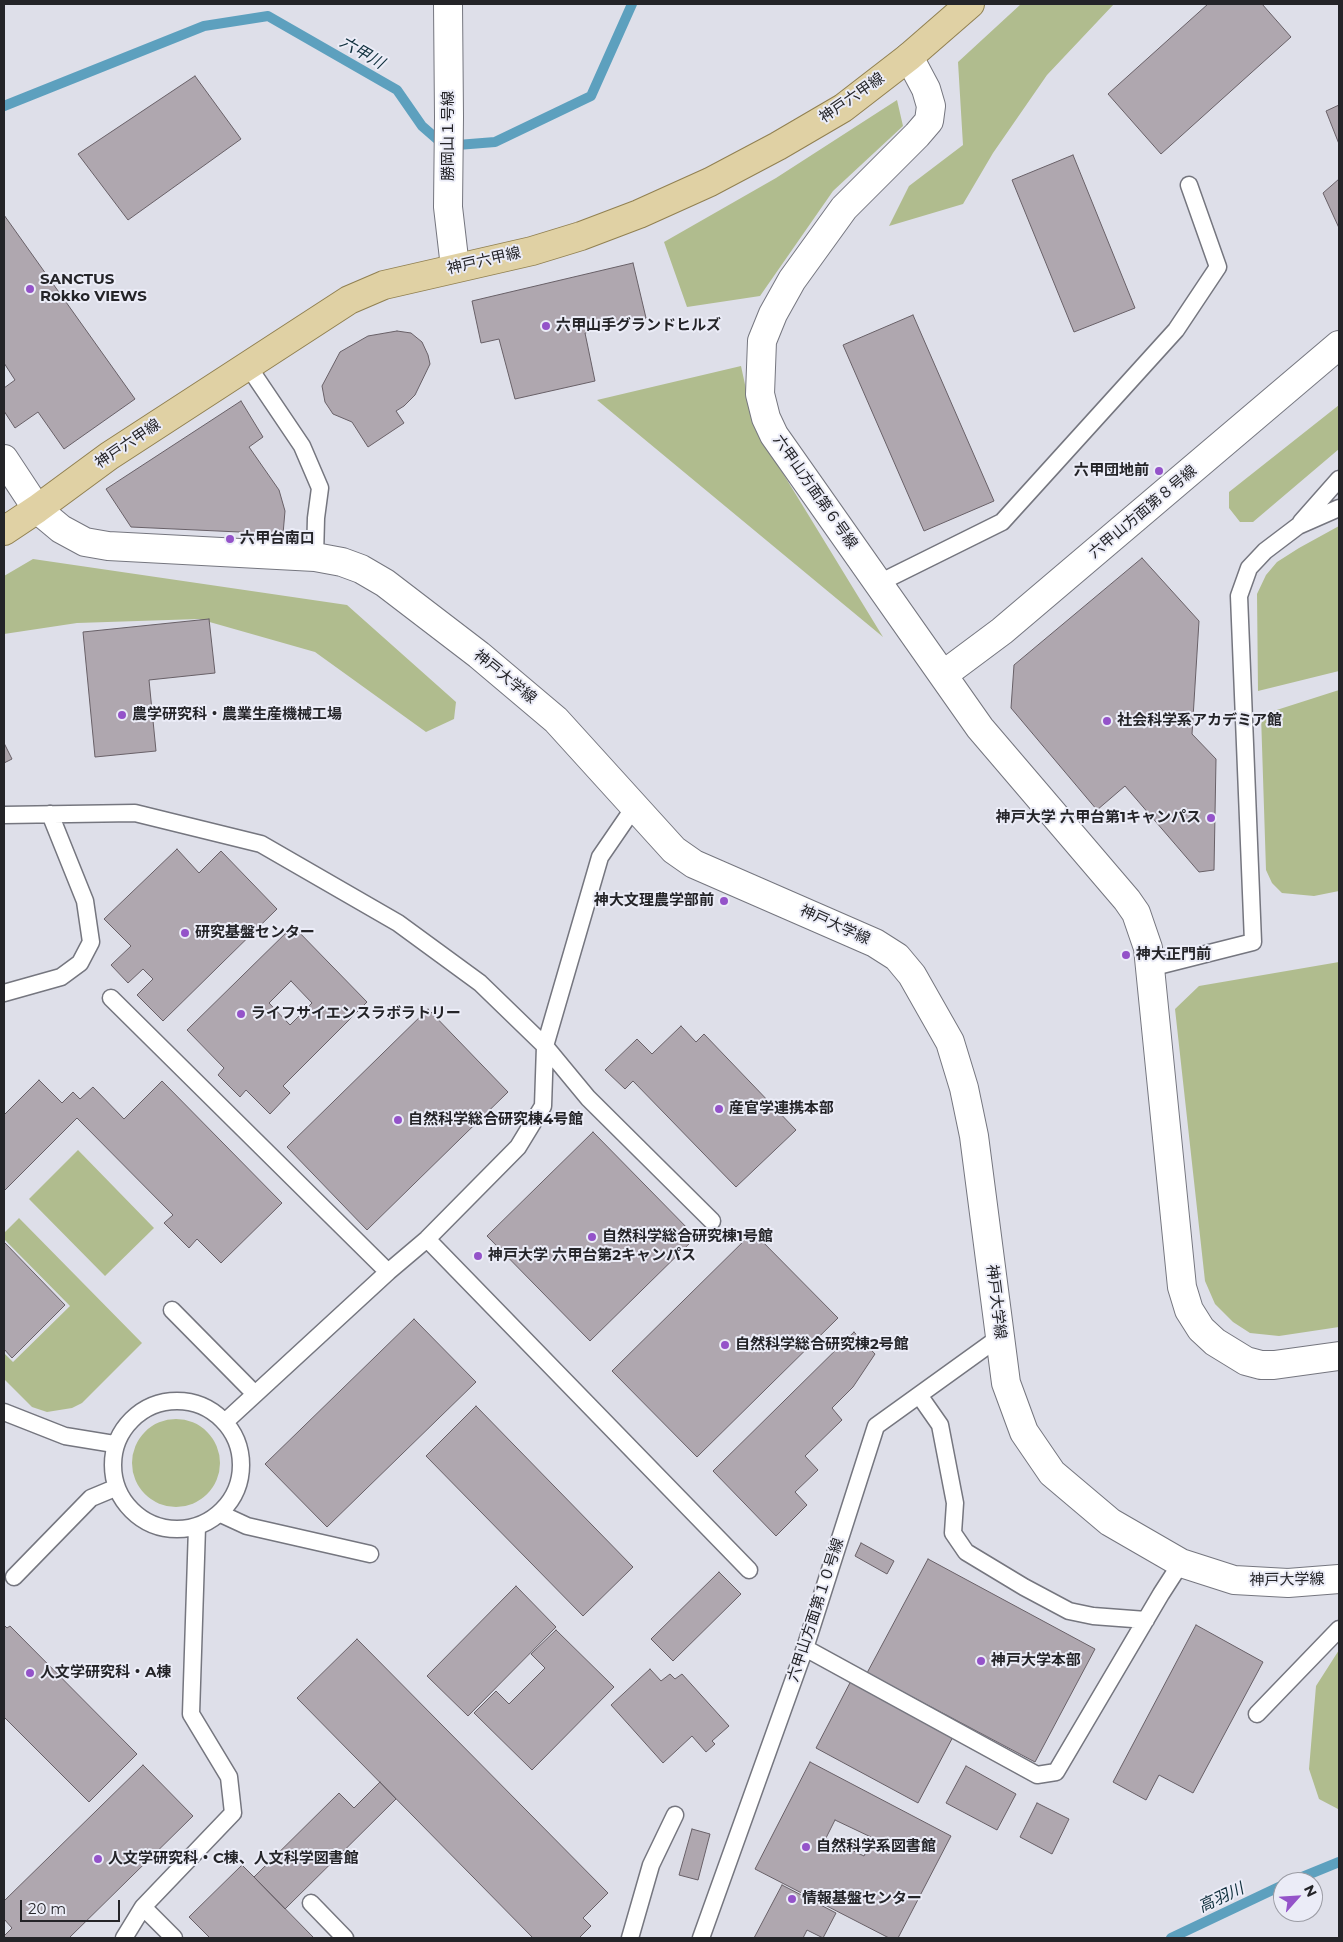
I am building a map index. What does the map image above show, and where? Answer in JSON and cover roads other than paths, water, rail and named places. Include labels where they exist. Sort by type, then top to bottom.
[{"type":"main road","name":"神戸六甲線","points":[[4,531],[38,509],[109,456],[349,300],[384,285],[455,267],[532,251],[581,236],[639,214],[710,182],[778,146],[843,108],[909,57],[970,4]]},
{"type":"street","name":"勝岡山１号線","points":[[448,4],[450,116],[448,207],[455,267]]},
{"type":"street","name":"六甲山方面第６号線","points":[[909,57],[926,89],[931,106],[929,121],[918,135],[844,208],[792,280],[773,314],[762,342],[760,394],[766,418],[774,435],[980,728],[1128,900],[1142,926],[1148,948],[1150,968]]},
{"type":"street","name":"六甲山方面第８号線","points":[[943,676],[1002,631],[1339,345]]},
{"type":"street","name":"神戸大学線","points":[[4,458],[38,509],[62,529],[85,542],[108,546],[316,557],[342,562],[361,569],[385,583],[471,649],[556,720],[674,850],[694,864],[875,943],[897,957],[912,975],[950,1042],[964,1088],[974,1136],[1006,1383],[1024,1432],[1052,1473],[1110,1522],[1181,1563],[1234,1580],[1288,1583],[1339,1579]]},
{"type":"street","points":[[1150,968],[1182,1287],[1190,1310],[1201,1329],[1214,1342],[1246,1361],[1261,1365],[1274,1365],[1339,1356]]},
{"type":"lane","points":[[879,583],[1002,522],[1176,330],[1218,267],[1189,185]]},
{"type":"lane","points":[[248,366],[302,446],[320,488],[316,518],[316,557]]},
{"type":"lane","points":[[1150,968],[1253,942],[1240,596],[1250,568],[1265,551],[1298,526],[1339,479]]},
{"type":"lane","points":[[1298,526],[1339,508]]},
{"type":"lane","points":[[226,1421],[388,1272],[428,1239],[518,1147],[543,1106],[545,1046],[600,857],[635,806]]},
{"type":"lane","points":[[4,815],[135,813],[261,844],[398,923],[480,983],[545,1046],[588,1098],[712,1221]]},
{"type":"lane","points":[[4,993],[61,977],[80,963],[92,942],[85,902],[50,814]]},
{"type":"lane","points":[[111,998],[388,1272]]},
{"type":"lane","points":[[428,1239],[749,1570]]},
{"type":"lane","points":[[172,1310],[255,1394]]},
{"type":"lane","name":"六甲山方面第１０号線","points":[[701,1938],[805,1648],[876,1426],[1001,1336]]},
{"type":"lane","points":[[919,1395],[940,1425],[956,1503],[953,1533],[966,1552],[1024,1587],[1069,1611],[1093,1616],[1146,1620]]},
{"type":"lane","points":[[163,1400],[197,1402],[226,1421],[239,1443],[242,1468],[236,1493],[221,1514],[197,1527],[164,1529],[134,1515],[115,1488],[114,1444],[133,1415],[163,1400]]},
{"type":"lane","points":[[4,1412],[65,1436],[114,1444]]},
{"type":"lane","points":[[14,1577],[91,1498],[115,1488]]},
{"type":"lane","points":[[221,1514],[247,1526],[370,1554]]},
{"type":"lane","points":[[124,1938],[143,1907],[233,1813],[229,1777],[191,1714],[197,1527]]},
{"type":"lane","points":[[805,1648],[1037,1775],[1056,1772],[1181,1563]]},
{"type":"lane","points":[[1257,1714],[1339,1629]]},
{"type":"lane","points":[[630,1938],[651,1865],[676,1815]]},
{"type":"lane","points":[[311,1903],[345,1938]]},
{"type":"lane","points":[[143,1907],[174,1938]]},
{"type":"waterway","name":"六甲川","points":[[4,106],[204,26],[268,16],[397,90],[422,126],[445,146],[495,142],[591,96],[632,4]]},
{"type":"waterway","name":"高羽川","points":[[1314,1872],[1339,1862]]},
{"type":"waterway","name":"高羽川","points":[[1171,1938],[1273,1890]]},
{"type":"place","name":"SANCTUS Rokko VIEWS","points":[[30,289]]},
{"type":"place","name":"六甲山手グランドヒルズ","points":[[546,326]]},
{"type":"place","name":"六甲団地前","points":[[1159,471]]},
{"type":"place","name":"六甲台南口","points":[[230,539]]},
{"type":"place","name":"農学研究科・農業生産機械工場","points":[[122,715]]},
{"type":"place","name":"社会科学系アカデミア館","points":[[1107,721]]},
{"type":"place","name":"神戸大学 六甲台第1キャンパス","points":[[1211,818]]},
{"type":"place","name":"神大文理農学部前","points":[[724,901]]},
{"type":"place","name":"研究基盤センター","points":[[185,933]]},
{"type":"place","name":"神大正門前","points":[[1126,955]]},
{"type":"place","name":"ライフサイエンスラボラトリー","points":[[241,1014]]},
{"type":"place","name":"産官学連携本部","points":[[719,1109]]},
{"type":"place","name":"自然科学総合研究棟4号館","points":[[398,1120]]},
{"type":"place","name":"自然科学総合研究棟1号館","points":[[592,1237]]},
{"type":"place","name":"神戸大学 六甲台第2キャンパス","points":[[478,1256]]},
{"type":"place","name":"自然科学総合研究棟2号館","points":[[725,1345]]},
{"type":"place","name":"神戸大学本部","points":[[981,1661]]},
{"type":"place","name":"人文学研究科・A棟","points":[[30,1673]]},
{"type":"place","name":"自然科学系図書館","points":[[806,1847]]},
{"type":"place","name":"人文学研究科・C棟、人文科学図書館","points":[[98,1859]]},
{"type":"place","name":"情報基盤センター","points":[[792,1899]]}]
